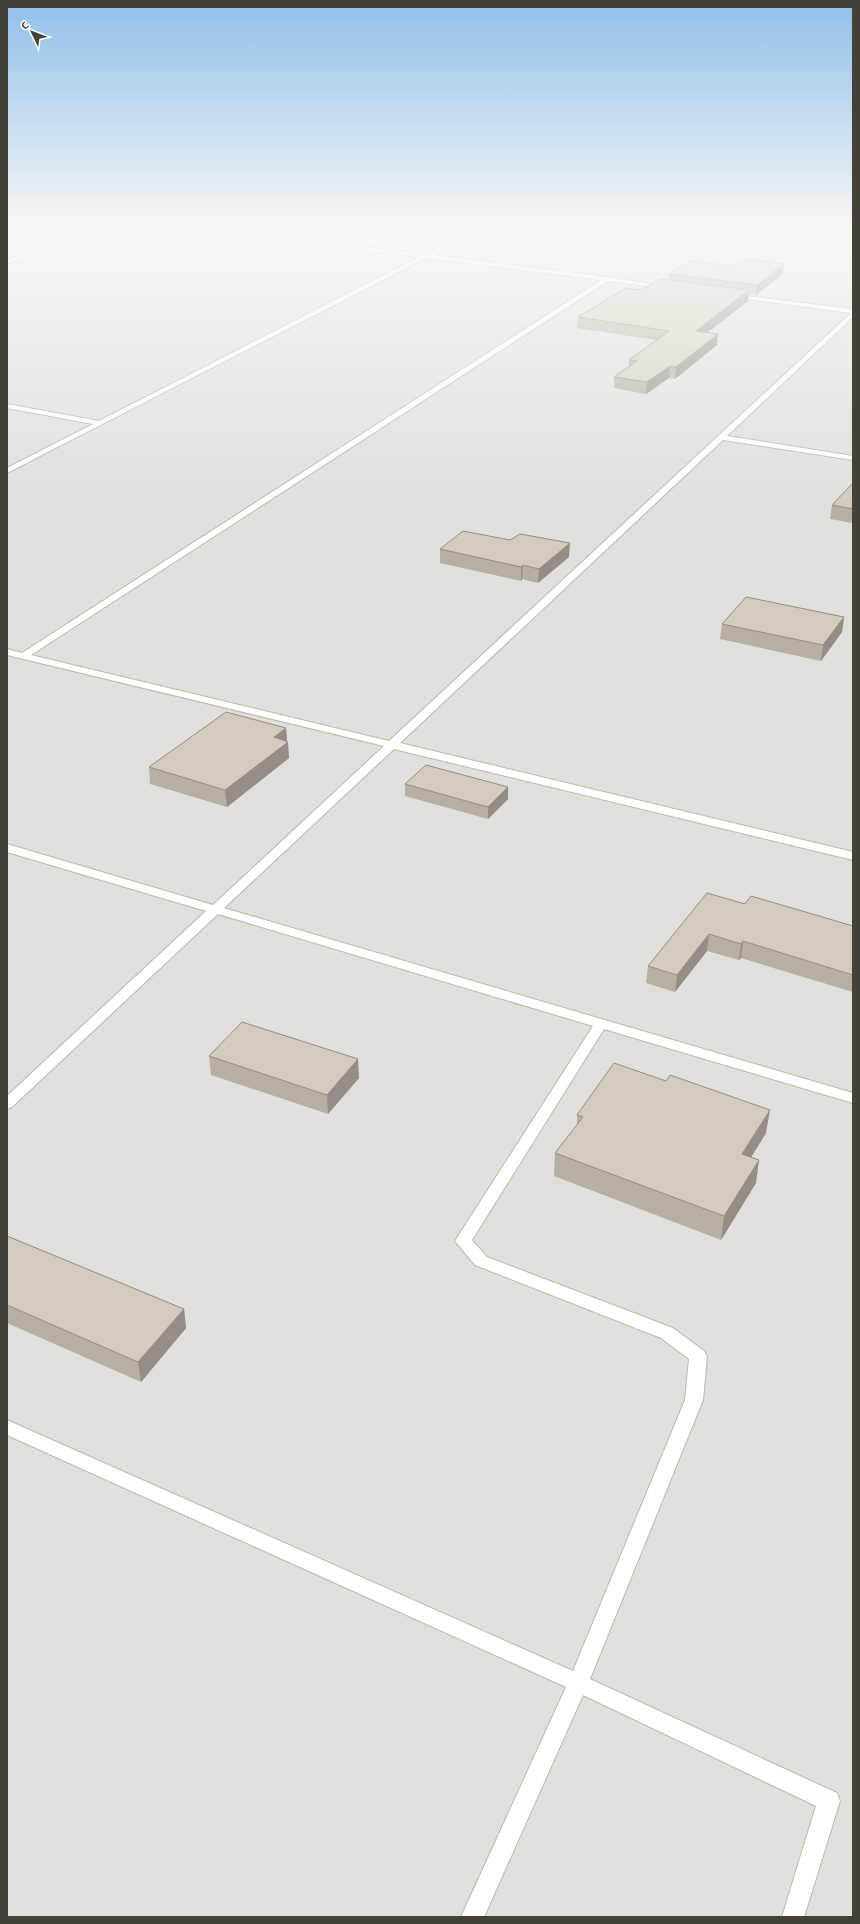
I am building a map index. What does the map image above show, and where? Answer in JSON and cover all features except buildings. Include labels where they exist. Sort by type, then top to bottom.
[{"type":"lane","points":[[7,471],[296,323]]},
{"type":"lane","points":[[23,656],[539,323]]},
{"type":"lane","points":[[7,1104],[842,323]]},
{"type":"lane","points":[[7,406],[100,423]]},
{"type":"lane","points":[[721,437],[853,458]]},
{"type":"lane","points":[[7,652],[853,856]]},
{"type":"lane","points":[[7,848],[216,908],[853,1098]]},
{"type":"lane","points":[[472,1917],[578,1683],[694,1400],[698,1356],[667,1333],[481,1261],[463,1241],[600,1023]]},
{"type":"lane","points":[[7,1427],[578,1683],[829,1801],[793,1917]]},
{"type":"shaded area","points":[[7,323],[853,323],[853,1917],[7,1917]]}]
